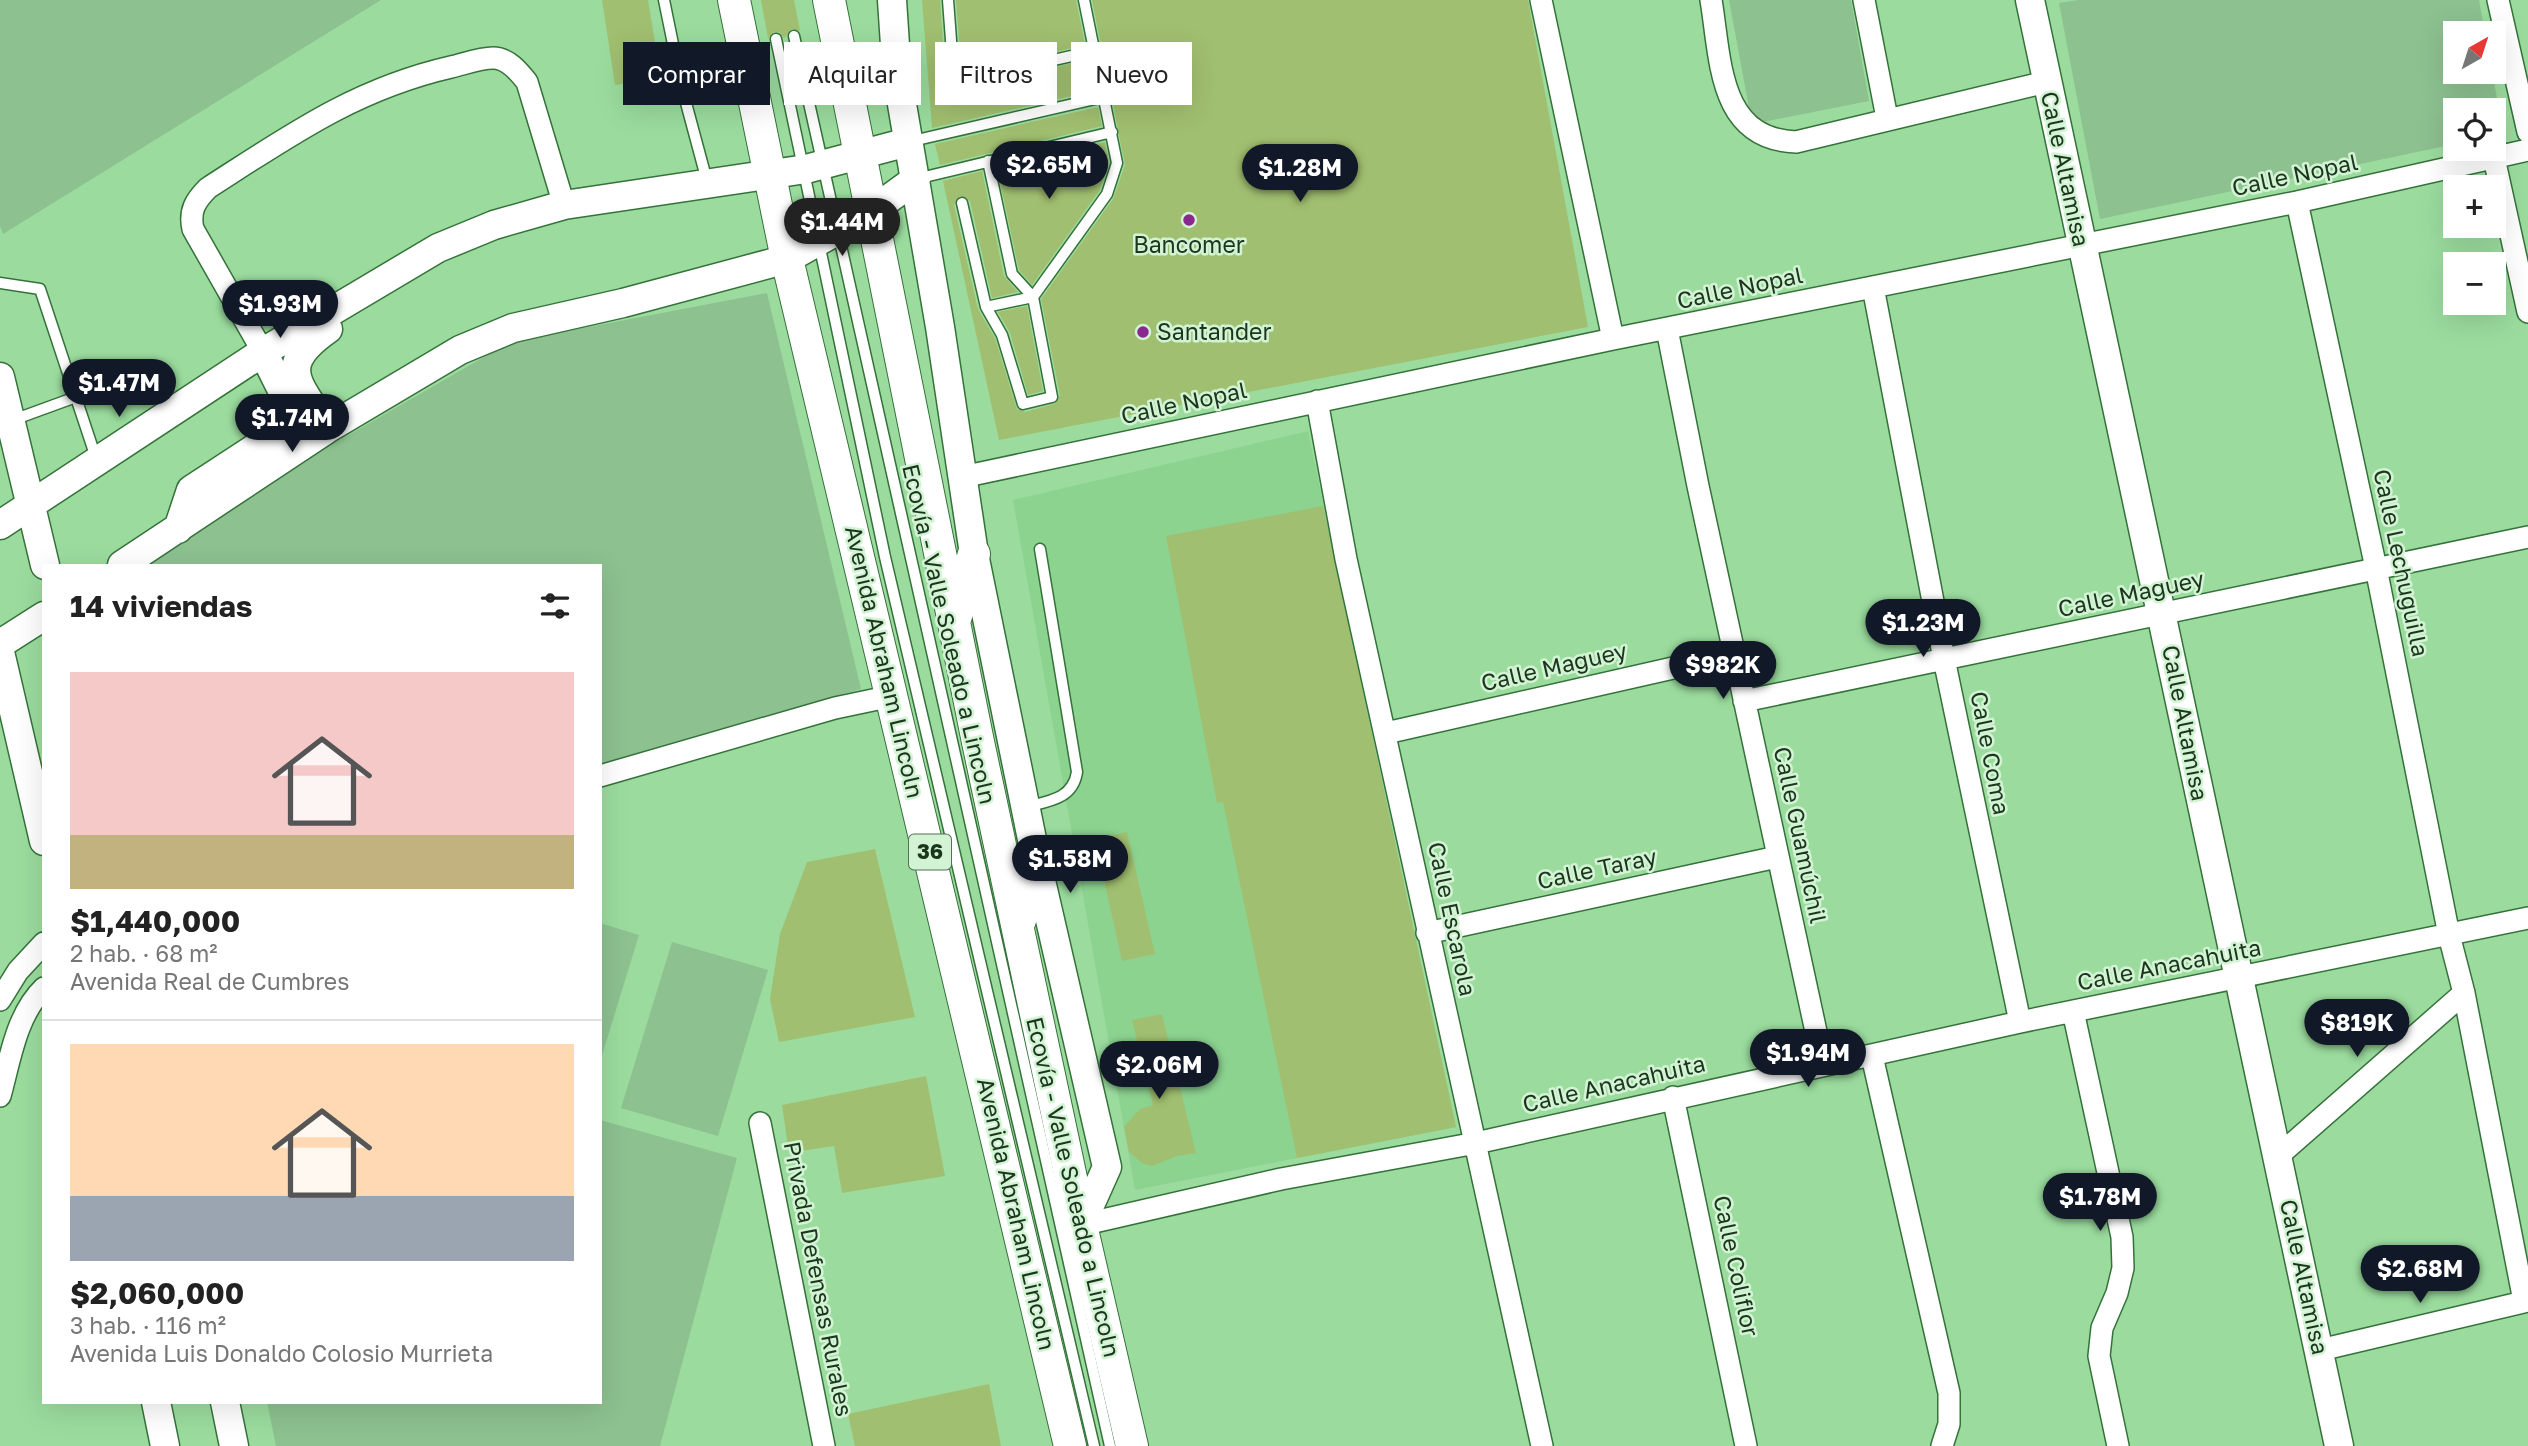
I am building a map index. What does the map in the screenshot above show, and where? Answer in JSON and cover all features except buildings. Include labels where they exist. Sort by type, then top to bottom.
[{"type":"main road","name":"Avenida Abraham Lincoln","points":[[734,0],[788,258],[1070,1446]]},
{"type":"main road","points":[[829,0],[862,153],[954,624],[1081,1225],[1132,1446]]},
{"type":"main road","points":[[954,624],[974,554]]},
{"type":"main road","points":[[1018,929],[1036,859]]},
{"type":"street","points":[[892,0],[897,75],[916,179],[974,554],[1036,859],[1107,1167],[1081,1225]]},
{"type":"street","points":[[1541,0],[1613,339]]},
{"type":"street","points":[[1711,0],[1725,83],[1735,111],[1749,128],[1772,141],[1796,142],[1887,118],[2046,82]]},
{"type":"street","points":[[1864,0],[1887,118]]},
{"type":"street","name":"Calle Altamisa","points":[[2030,0],[2081,245],[2163,613],[2237,979],[2339,1446]]},
{"type":"street","points":[[2498,0],[2528,132]]},
{"type":"street","points":[[178,529],[191,490],[268,440],[288,423],[291,408],[263,352],[193,229],[190,215],[197,199],[208,188],[317,117],[370,92],[422,74],[495,58],[514,66],[527,82],[564,205]]},
{"type":"street","points":[[0,525],[263,352],[438,248],[494,225],[564,205],[771,176],[908,142]]},
{"type":"street","name":"Calle Nopal","points":[[2506,155],[2528,150]]},
{"type":"street","name":"Calle Nopal","points":[[962,477],[1613,339],[2297,202],[2481,161]]},
{"type":"street","points":[[2495,161],[2528,312]]},
{"type":"street","points":[[124,564],[327,429],[460,350],[513,328],[623,303],[788,258],[872,211],[916,179]]},
{"type":"street","name":"Calle Lechuguilla","points":[[2297,202],[2376,568],[2526,1301]]},
{"type":"street","points":[[327,429],[296,378],[299,354],[306,345],[372,299],[384,279]]},
{"type":"street","name":"Calle Coma","points":[[1873,287],[1944,659],[2020,1021]]},
{"type":"street","name":"Calle Guamúchil","points":[[1667,329],[1823,1064]]},
{"type":"street","points":[[0,377],[44,564]]},
{"type":"street","name":"Calle Escarola","points":[[1317,401],[1346,559],[1542,1446]]},
{"type":"street","name":"Calle Maguey","points":[[1744,701],[2528,537]]},
{"type":"street","points":[[0,644],[42,617]]},
{"type":"street","points":[[0,652],[42,833]]},
{"type":"street","name":"Calle Maguey","points":[[1386,733],[1735,654]]},
{"type":"street","points":[[602,775],[835,708],[892,696]]},
{"type":"street","name":"Calle Taray","points":[[1427,933],[1777,857]]},
{"type":"street","name":"Calle Anacahuita","points":[[1081,1225],[1281,1180],[1476,1143],[2020,1021],[2528,918]]},
{"type":"street","points":[[0,1000],[18,971],[42,945]]},
{"type":"street","points":[[0,1096],[19,1028],[29,1006],[42,990]]},
{"type":"street","points":[[2277,1157],[2464,993]]},
{"type":"street","points":[[2073,1010],[2122,1237],[2123,1268],[2117,1293],[2102,1328],[2099,1356],[2118,1446]]},
{"type":"street","points":[[1872,1056],[1949,1393],[1949,1424],[1942,1446]]},
{"type":"street","name":"Calle Coliflor","points":[[1673,1097],[1746,1446]]},
{"type":"street","name":"Privada Defensas Rurales","points":[[760,1123],[824,1446]]},
{"type":"street","points":[[2320,1350],[2526,1301]]},
{"type":"street","points":[[156,1404],[165,1446]]},
{"type":"street","points":[[225,1404],[234,1446]]},
{"type":"lane","points":[[664,0],[682,88],[708,185]]},
{"type":"lane","points":[[948,0],[953,67],[969,79],[1071,56]]},
{"type":"lane","points":[[1084,0],[1092,42]]},
{"type":"lane","name":"Ecovía - Valle Soleado a Lincoln","points":[[794,36],[827,238],[1110,1446]]},
{"type":"lane","points":[[776,39],[815,166],[885,557],[1094,1446]]},
{"type":"lane","points":[[908,142],[1071,105]]},
{"type":"lane","points":[[986,307],[1033,297],[1107,194],[1118,163],[1106,105]]},
{"type":"lane","points":[[916,179],[1112,132]]},
{"type":"lane","points":[[962,203],[986,307],[1002,335],[1023,404],[1052,397],[1033,297],[1012,274],[988,161]]},
{"type":"lane","points":[[0,283],[40,289],[98,462]]},
{"type":"lane","points":[[10,421],[76,397]]},
{"type":"lane","points":[[1026,807],[1062,797],[1070,791],[1077,772],[1040,549]]},
{"type":"shaded area","points":[[0,0],[381,0],[3,234],[0,226]]},
{"type":"shaded area","points":[[1729,0],[1851,0],[1869,101],[1752,124]]},
{"type":"shaded area","points":[[2078,0],[2479,0],[2483,21],[2443,21],[2443,84],[2494,84],[2497,98],[2443,98],[2443,147],[2100,219],[2059,3]]},
{"type":"shaded area","points":[[767,293],[861,689],[602,763],[602,564],[149,564],[267,482],[510,342]]},
{"type":"shaded area","points":[[1308,431],[1456,1127],[1135,1190],[1013,500]]},
{"type":"shaded area","points":[[602,924],[639,935],[602,1055]]},
{"type":"shaded area","points":[[672,942],[768,970],[718,1136],[621,1108]]},
{"type":"shaded area","points":[[602,1121],[737,1158],[660,1446],[276,1446],[267,1404],[602,1404]]},
{"type":"place","name":"Bancomer","points":[[1189,220]]},
{"type":"place","name":"Santander","points":[[1143,332]]}]
